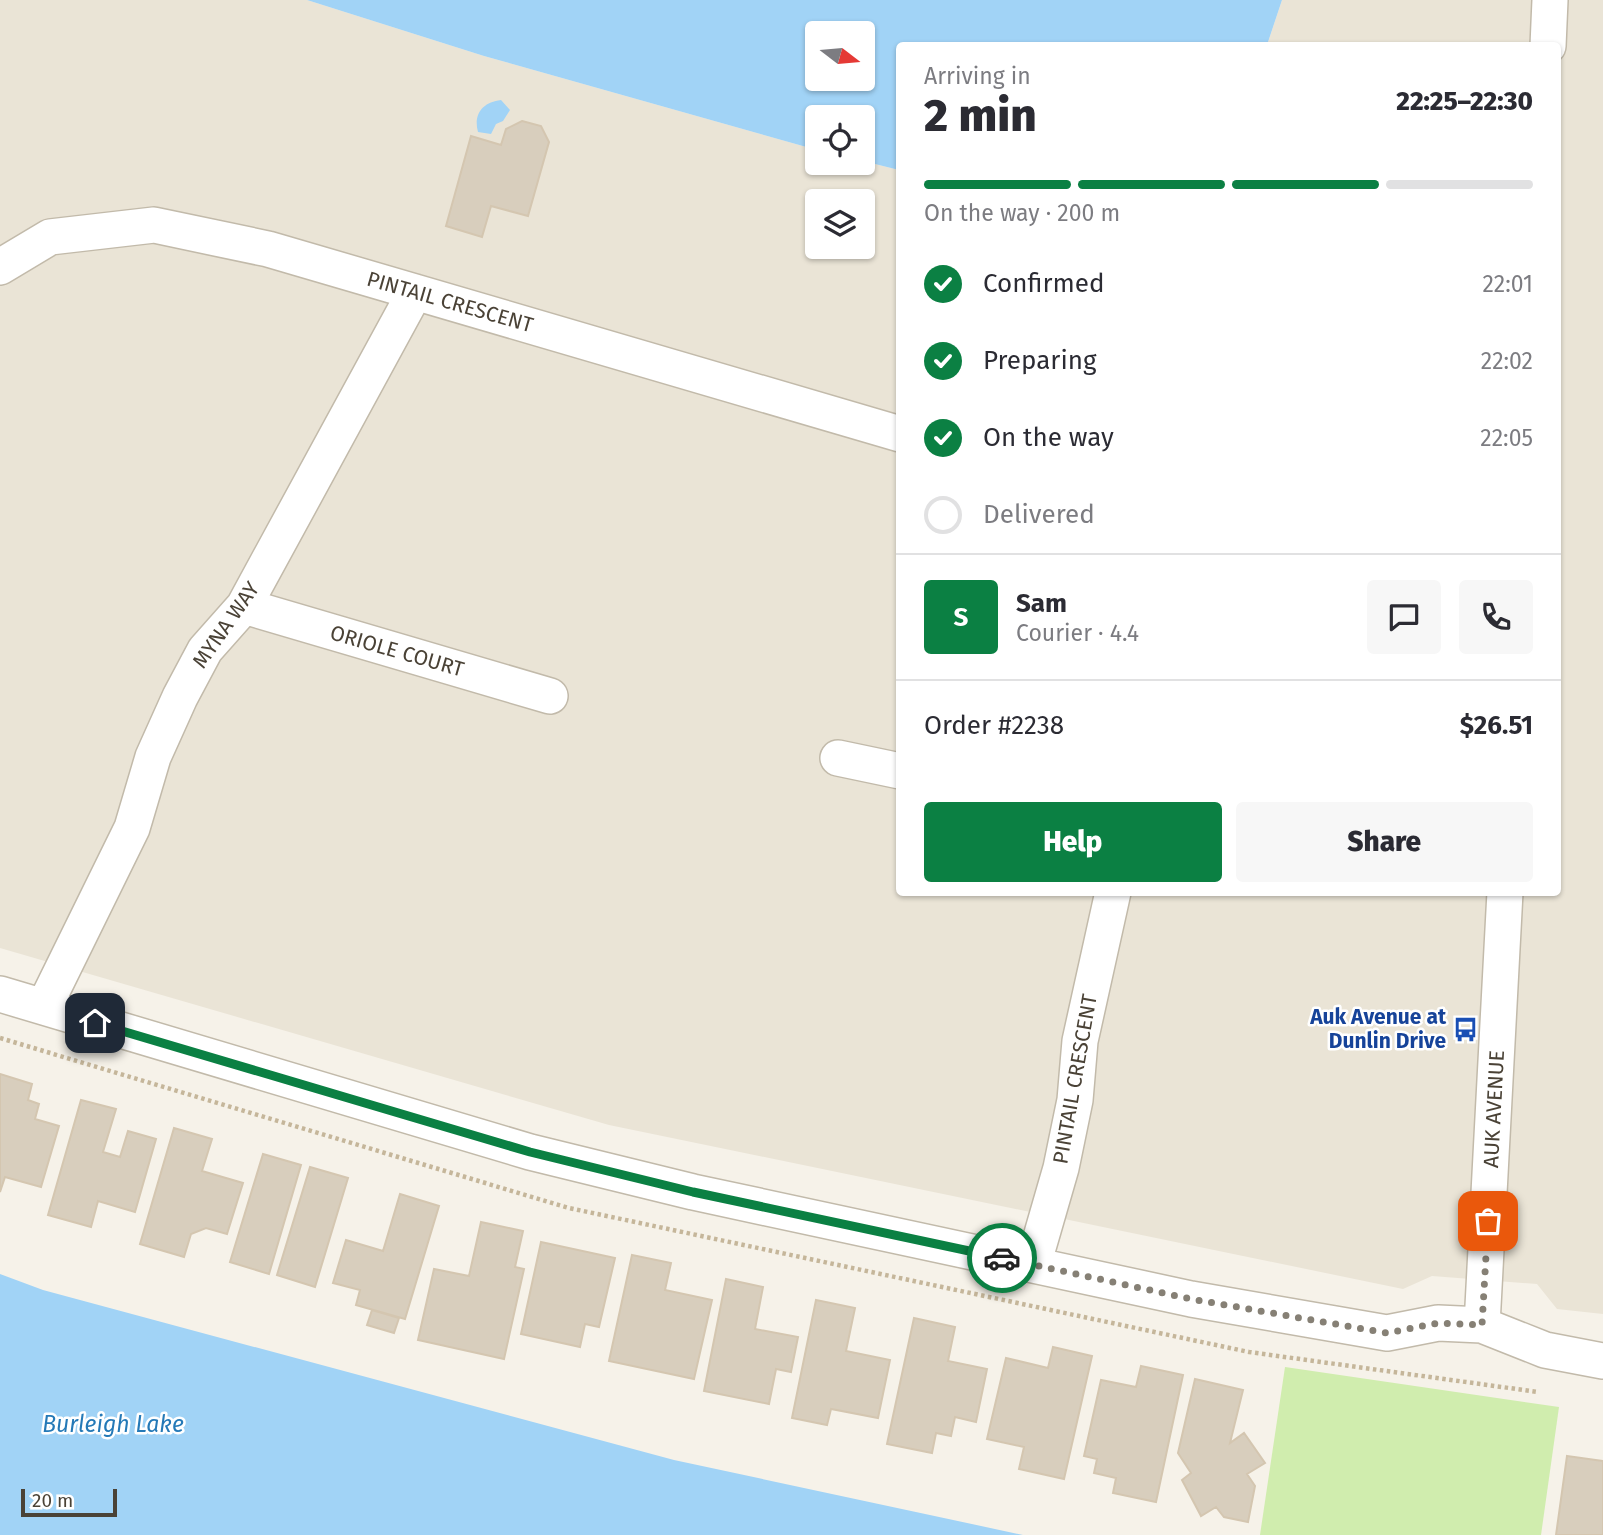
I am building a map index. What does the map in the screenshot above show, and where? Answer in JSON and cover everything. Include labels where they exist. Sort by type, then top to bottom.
[{"type":"street","points":[[1548,42],[1550,0]]},
{"type":"street","name":"PINTAIL CRESCENT","points":[[0,267],[50,237],[154,225],[268,249],[896,433]]},
{"type":"street","name":"MYNA WAY","points":[[44,1007],[132,828],[153,757],[180,697],[205,650],[244,606],[415,292]]},
{"type":"street","name":"ORIOLE COURT","points":[[244,606],[550,696]]},
{"type":"street","points":[[838,758],[896,770]]},
{"type":"street","name":"PINTAIL CRESCENT","points":[[1033,1265],[1061,1168],[1075,1100],[1080,1041],[1113,896]]},
{"type":"street","name":"AUK AVENUE","points":[[1482,1325],[1505,896]]},
{"type":"street","points":[[0,994],[541,1155],[693,1192],[1191,1299],[1387,1333],[1438,1323],[1482,1325],[1545,1350],[1603,1361]]},
{"type":"shaded area","points":[[0,0],[307,0],[484,56],[805,147],[805,175],[875,175],[875,164],[896,169],[896,896],[1561,896],[1561,42],[1268,42],[1282,0],[1603,0],[1603,1314],[1557,1309],[1537,1284],[1432,1276],[1403,1289],[609,1125],[0,948]]},
{"type":"green space","points":[[1285,1367],[1559,1407],[1541,1535],[1260,1535]]},
{"type":"water","points":[[307,0],[1282,0],[1268,42],[896,42],[896,169],[875,164],[875,105],[805,105],[805,147],[484,56]]},
{"type":"water","points":[[501,100],[510,110],[503,121],[496,124],[491,134],[478,132],[478,114],[484,106]]},
{"type":"water","name":"Burleigh Lake","points":[[0,1274],[43,1290],[674,1460],[1023,1535],[0,1535]]},
{"type":"building","points":[[522,121],[541,126],[549,142],[528,216],[491,206],[482,237],[446,226],[471,136],[501,145],[506,129]]},
{"type":"building","points":[[0,1074],[32,1084],[28,1100],[39,1104],[35,1119],[59,1126],[41,1187],[5,1177],[0,1192]]},
{"type":"building","points":[[81,1100],[116,1109],[103,1152],[120,1157],[128,1131],[156,1139],[135,1212],[98,1201],[91,1227],[48,1215]]},
{"type":"building","points":[[174,1128],[212,1139],[202,1171],[243,1183],[227,1234],[206,1228],[191,1234],[184,1257],[140,1244]]},
{"type":"building","points":[[263,1154],[301,1165],[269,1274],[230,1262]]},
{"type":"building","points":[[310,1167],[348,1178],[315,1287],[277,1275]]},
{"type":"building","points":[[400,1194],[439,1206],[405,1319],[356,1305],[360,1290],[333,1283],[346,1240],[383,1251]]},
{"type":"building","points":[[481,1222],[523,1231],[515,1267],[524,1269],[504,1359],[418,1340],[434,1269],[469,1276]]},
{"type":"building","points":[[541,1242],[615,1258],[599,1327],[585,1324],[580,1347],[521,1334]]},
{"type":"building","points":[[632,1255],[671,1263],[665,1290],[712,1300],[694,1379],[609,1361]]},
{"type":"building","points":[[726,1279],[763,1287],[755,1329],[798,1337],[791,1372],[776,1369],[769,1404],[704,1391]]},
{"type":"building","points":[[816,1300],[855,1308],[846,1351],[890,1360],[878,1418],[831,1409],[827,1425],[792,1418]]},
{"type":"building","points":[[372,1310],[399,1318],[394,1333],[367,1325]]},
{"type":"building","points":[[914,1318],[955,1327],[948,1361],[987,1369],[976,1422],[955,1417],[951,1436],[936,1433],[932,1453],[887,1444]]},
{"type":"building","points":[[1053,1347],[1092,1356],[1064,1479],[1019,1469],[1024,1447],[987,1439],[1006,1358],[1048,1368]]},
{"type":"building","points":[[1141,1366],[1183,1375],[1156,1502],[1113,1493],[1116,1478],[1094,1473],[1097,1459],[1084,1456],[1101,1380],[1136,1387]]},
{"type":"building","points":[[1195,1379],[1243,1390],[1230,1443],[1244,1433],[1265,1463],[1247,1474],[1255,1486],[1248,1522],[1224,1517],[1216,1507],[1201,1516],[1182,1480],[1191,1473],[1178,1453]]},
{"type":"building","points":[[1567,1456],[1603,1461],[1603,1535],[1556,1535]]},
{"type":"way so far","points":[[1002,1258],[1191,1299],[1387,1333],[1438,1323],[1482,1325],[1488,1221]]},
{"type":"place","name":"Auk Avenue at Dunlin Drive","points":[[1466,1029]]},
{"type":"route","points":[[95,1023],[530,1152],[693,1192],[1002,1258]]}]
